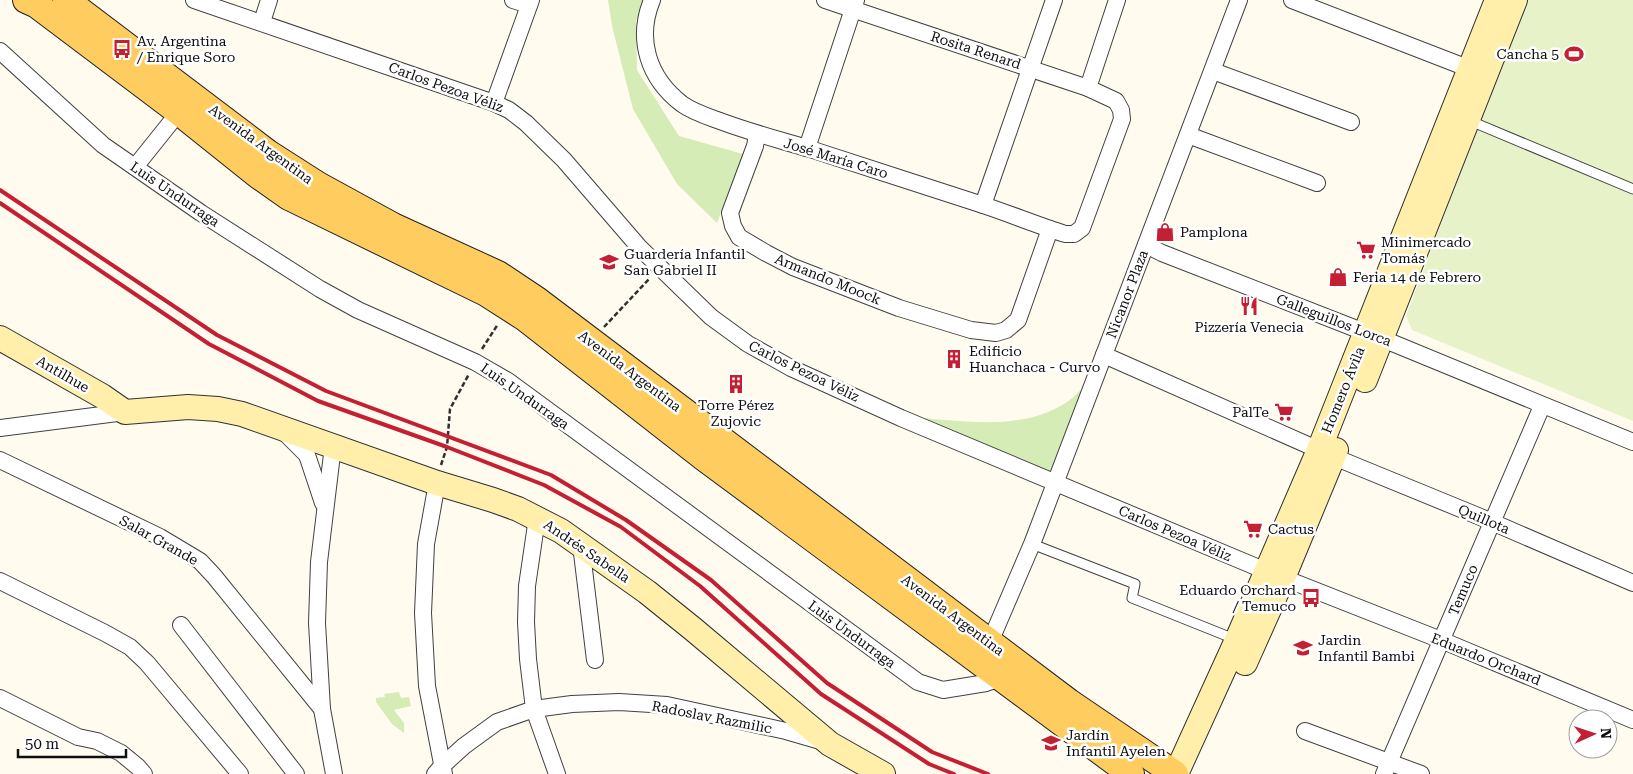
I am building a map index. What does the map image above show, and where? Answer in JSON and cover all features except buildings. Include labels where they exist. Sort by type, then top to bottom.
[{"type":"main road","name":"Avenida Argentina","points":[[26,0],[37,5],[184,102],[268,152],[318,185],[393,226],[498,274],[543,304],[1069,702],[1176,774]]},
{"type":"main road","name":"Avenida Argentina","points":[[66,0],[184,102],[259,176],[289,197],[486,292],[525,318],[703,457],[1131,774]]},
{"type":"main road","name":"Homero Ávila","points":[[1374,336],[1470,69],[1497,0]]},
{"type":"main road","name":"Homero Ávila","points":[[1195,774],[1274,575],[1374,336],[1468,120],[1515,0]]},
{"type":"main road","name":"Antilhue","points":[[0,338],[102,396],[124,412]]},
{"type":"main road","name":"Andrés Sabella","points":[[124,412],[188,407],[218,409],[242,414],[427,479],[493,500],[537,518],[561,531],[646,592],[830,744],[882,774]]},
{"type":"main road","name":"Homero Ávila","points":[[1176,774],[1237,640],[1274,575]]},
{"type":"street","name":"Carlos Pezoa Véliz","points":[[194,0],[494,103],[509,110],[526,123],[564,160],[639,247],[711,317],[748,344],[791,368],[901,418],[1274,575]]},
{"type":"street","points":[[262,22],[269,0]]},
{"type":"street","points":[[494,103],[530,3],[513,0]]},
{"type":"street","name":"José María Caro","points":[[652,0],[646,14],[644,31],[644,46],[650,64],[664,86],[681,103],[693,111],[757,135],[807,148],[983,205],[1065,234],[1074,234]]},
{"type":"street","name":"Rosita Renard","points":[[825,0],[855,5],[1088,88],[1116,101],[1121,110],[1122,119],[1082,228],[1074,234]]},
{"type":"street","points":[[983,205],[1054,0]]},
{"type":"street","points":[[1088,88],[1117,0]]},
{"type":"street","name":"Nicanor Plaza","points":[[990,642],[1032,544],[1239,0]]},
{"type":"street","points":[[1292,0],[1470,69]]},
{"type":"street","points":[[807,148],[855,5]]},
{"type":"street","name":"Luis Undurraga","points":[[0,51],[103,144],[201,213],[320,289],[358,310],[475,362],[508,381],[918,682],[944,690],[1001,678]]},
{"type":"street","points":[[1213,71],[1351,122]]},
{"type":"street","points":[[135,167],[184,102]]},
{"type":"street","name":"Armando Moock","points":[[757,135],[755,146],[730,213],[733,226],[739,236],[793,267],[899,308],[970,330],[996,333],[1006,330],[1018,320],[1050,229]]},
{"type":"street","points":[[1188,135],[1317,183]]},
{"type":"street","name":"Galleguillos Lorca","points":[[1146,244],[1162,253],[1374,336],[1633,442]]},
{"type":"street","name":"Quillota","points":[[1104,355],[1326,454],[1492,522],[1633,583]]},
{"type":"street","name":"Temuco","points":[[1387,768],[1542,406]]},
{"type":"street","points":[[0,428],[124,412]]},
{"type":"street","points":[[277,426],[307,455],[324,508]]},
{"type":"street","points":[[333,446],[324,508],[319,562],[317,623],[322,709],[334,774]]},
{"type":"street","name":"Salar Grande","points":[[0,460],[160,537],[200,561],[322,709]]},
{"type":"street","points":[[427,479],[423,613],[427,686],[440,771]]},
{"type":"street","points":[[537,518],[527,586],[528,659],[534,709],[557,774]]},
{"type":"street","points":[[581,545],[595,660]]},
{"type":"street","name":"Eduardo Orchard","points":[[1274,575],[1441,640],[1633,720]]},
{"type":"street","points":[[0,581],[106,633],[130,647],[147,663],[240,774]]},
{"type":"street","points":[[181,625],[296,774]]},
{"type":"street","points":[[0,698],[78,737],[97,741],[121,753],[144,774]]},
{"type":"street","name":"Radoslav Razmilic","points":[[440,771],[464,746],[497,722],[534,709],[572,704],[619,702],[667,705],[786,731],[830,744]]},
{"type":"street","points":[[1305,731],[1387,768],[1421,774]]},
{"type":"lane","points":[[1468,120],[1633,189]]},
{"type":"lane","points":[[1032,544],[1135,584],[1132,598],[1237,640]]},
{"type":"path","points":[[591,341],[660,267]]},
{"type":"path","points":[[427,479],[421,461],[440,466],[446,447],[450,409],[475,362],[501,320]]},
{"type":"green space","points":[[608,0],[644,0],[636,21],[637,70],[679,136],[743,154],[717,223],[677,184],[633,109],[612,26]]},
{"type":"green space","points":[[1526,0],[1633,0],[1633,421],[1412,330],[1406,316]]},
{"type":"green space","points":[[1092,378],[1060,471],[1048,476],[923,418],[997,422],[1033,417],[1067,402]]},
{"type":"green space","points":[[399,692],[401,698],[409,697],[411,706],[394,710],[404,723],[404,733],[392,724],[376,702],[376,698],[385,697],[384,694]]},
{"type":"railway","points":[[0,190],[217,335],[326,391],[551,475],[626,520],[711,580],[827,683],[932,752],[988,774]]},
{"type":"railway","points":[[0,203],[209,344],[318,401],[447,447],[544,485],[621,527],[700,586],[821,694],[929,764],[954,774]]},
{"type":"place","name":"Av. Argentina / Enrique Soro","points":[[122,49]]},
{"type":"place","name":"Cancha 5","points":[[1574,54]]},
{"type":"place","name":"Pamplona","points":[[1165,232]]},
{"type":"place","name":"Minimercado Tomás","points":[[1366,250]]},
{"type":"place","name":"Guardería Infantil San Gabriel II","points":[[609,262]]},
{"type":"place","name":"Feria 14 de Febrero","points":[[1338,277]]},
{"type":"place","name":"Pizzería Venecia","points":[[1249,306]]},
{"type":"place","name":"Edificio Huanchaca - Curvo","points":[[954,359]]},
{"type":"place","name":"Torre Pérez Zujovic","points":[[736,384]]},
{"type":"place","name":"PalTe","points":[[1284,412]]},
{"type":"place","name":"Cactus","points":[[1253,529]]},
{"type":"place","name":"Eduardo Orchard / Temuco","points":[[1311,598]]},
{"type":"place","name":"Jardin Infantil Bambi","points":[[1303,648]]},
{"type":"place","name":"Jardín Infantil Ayelen","points":[[1051,743]]}]
